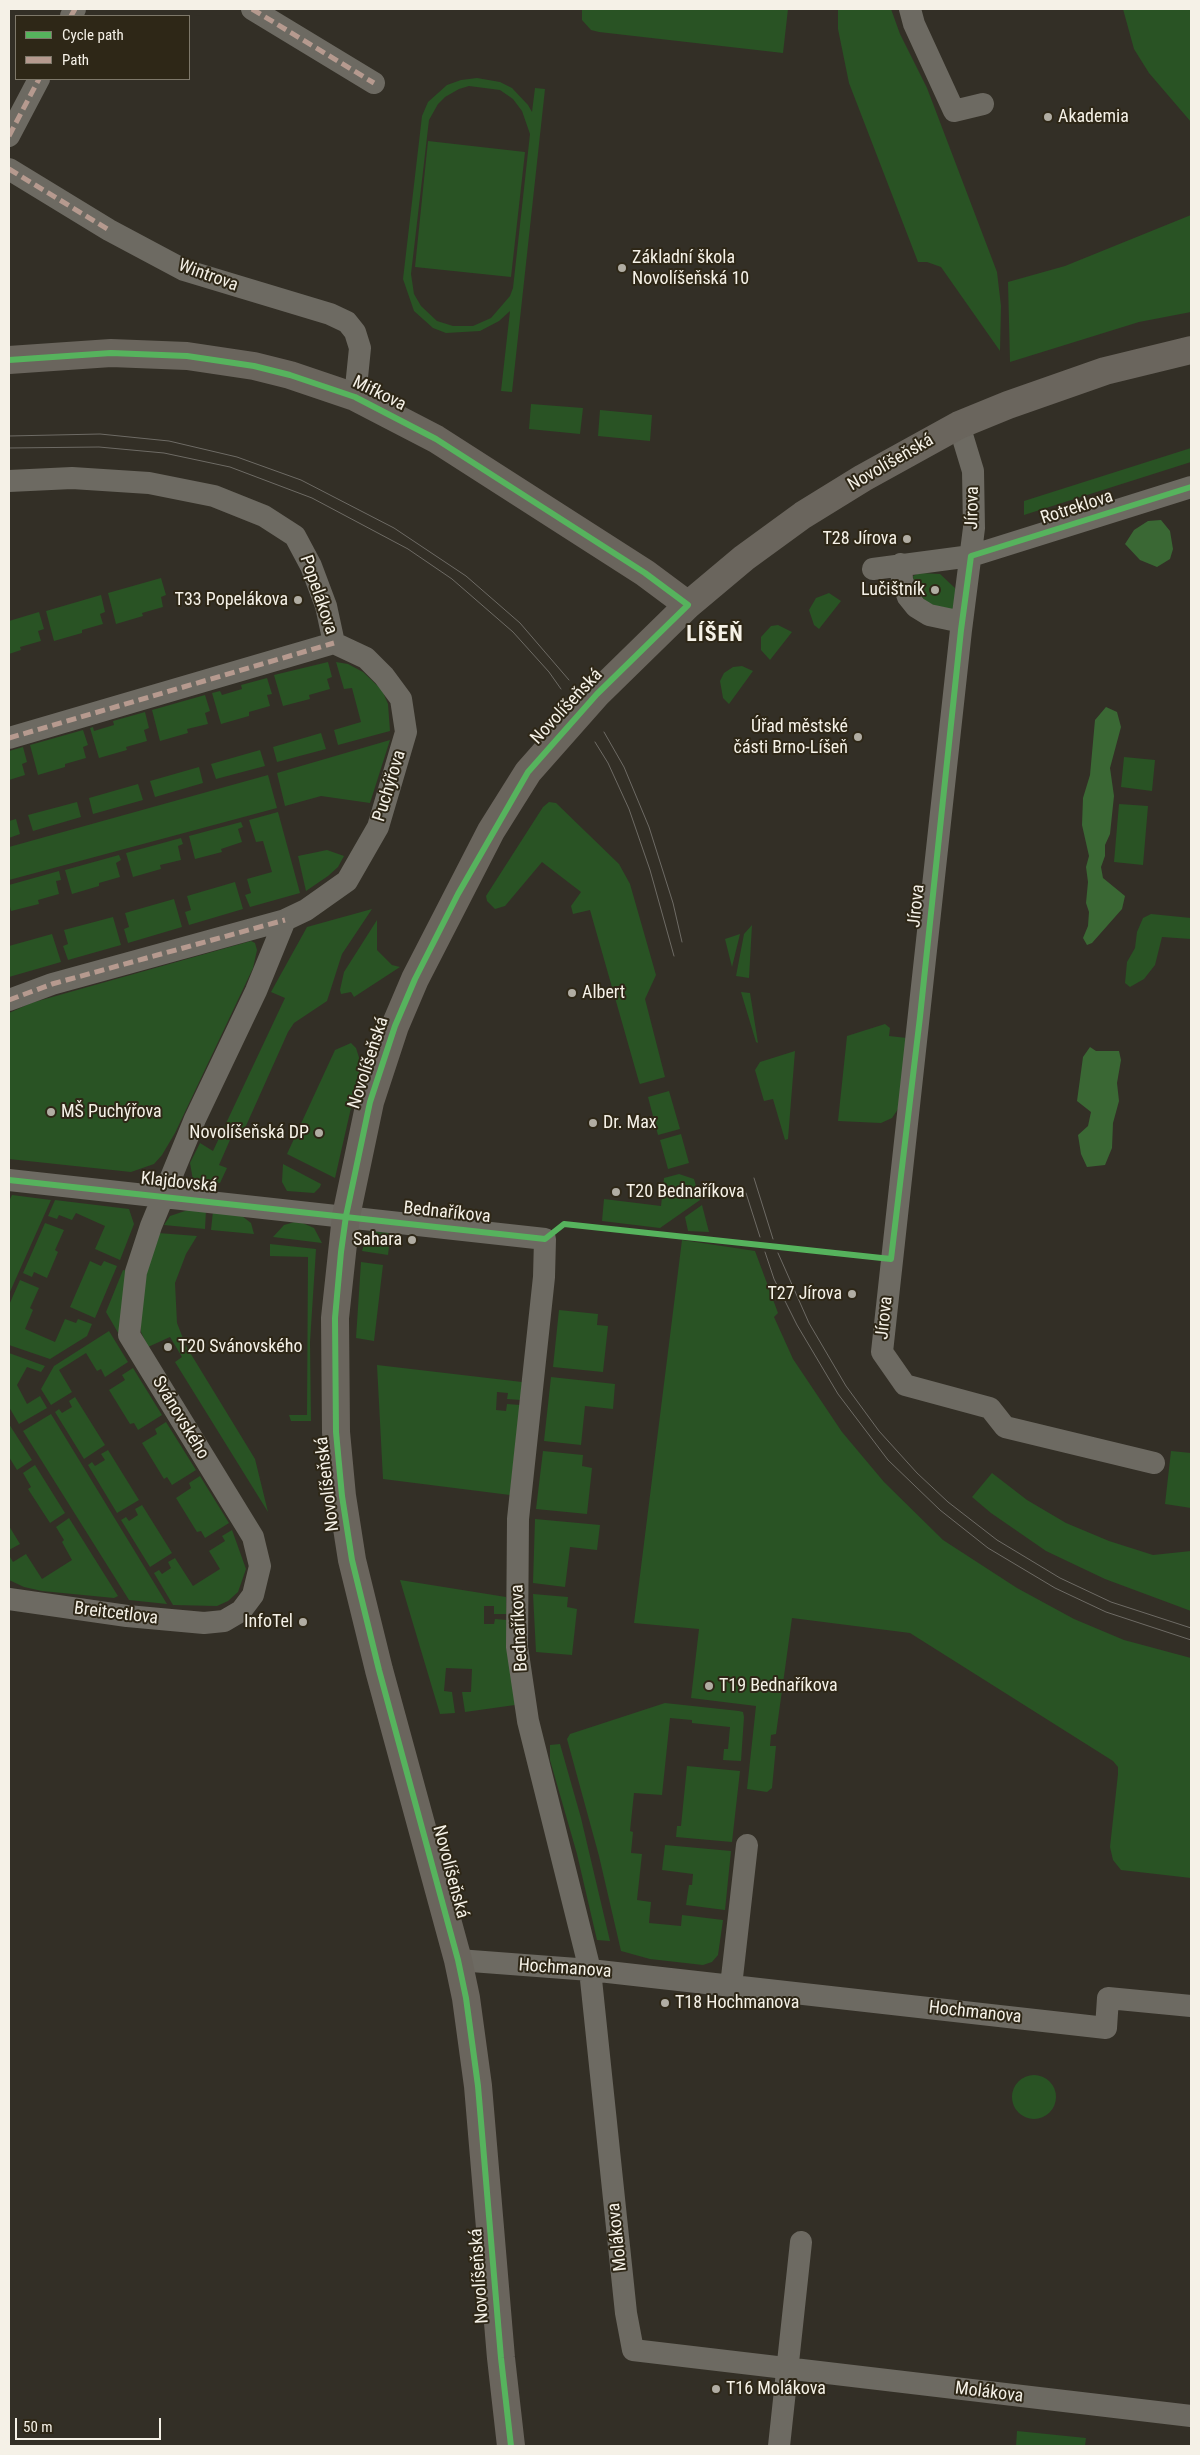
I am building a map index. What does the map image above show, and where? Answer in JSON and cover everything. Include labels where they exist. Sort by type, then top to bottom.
[{"type":"street","points":[[252,9],[374,83]]},
{"type":"street","points":[[910,9],[914,24],[954,111],[982,104]]},
{"type":"street","points":[[9,136],[37,80]]},
{"type":"street","name":"Wintrova","points":[[9,170],[109,230],[184,270],[330,314],[347,322],[355,332],[360,348],[355,397]]},
{"type":"street","name":"Novolíšeňská","points":[[511,2446],[501,2358],[478,2086],[466,1998],[458,1960],[379,1670],[352,1560],[342,1496],[336,1432],[335,1318],[346,1216],[370,1102],[395,1026],[415,979],[492,831],[528,772],[597,694],[688,605],[744,558],[803,515],[871,474],[959,425],[1008,405],[1096,374],[1191,350]]},
{"type":"street","name":"Mifkova","points":[[9,360],[110,353],[187,356],[254,366],[290,375],[355,397],[436,439],[645,573],[688,605]]},
{"type":"street","name":"Jírova","points":[[959,425],[973,471],[975,513],[882,1352],[904,1385],[990,1408],[1005,1427],[1154,1463]]},
{"type":"street","name":"Popelákova","points":[[9,481],[72,478],[149,483],[214,496],[264,516],[295,536],[311,566],[326,606],[334,643],[9,738]]},
{"type":"street","name":"Rotreklova","points":[[874,569],[971,556],[1191,487]]},
{"type":"street","points":[[901,564],[902,580],[908,597],[916,607],[929,615],[962,622]]},
{"type":"street","name":"Puchýřova","points":[[9,1000],[52,984],[285,920],[306,910],[348,881],[378,828],[406,732],[401,699],[384,676],[366,658],[334,643]]},
{"type":"street","points":[[162,1197],[195,1118],[256,991],[285,920]]},
{"type":"street","name":"Klajdovská","points":[[9,1180],[346,1216]]},
{"type":"street","name":"Svánovského","points":[[162,1197],[136,1272],[129,1335],[253,1537],[260,1566],[253,1596],[241,1612],[224,1621]]},
{"type":"street","name":"Bednaříkova","points":[[346,1216],[545,1239],[544,1277],[518,1519],[517,1647],[528,1721],[590,1970]]},
{"type":"street","name":"Breitcetlova","points":[[9,1599],[127,1616],[204,1623],[224,1621]]},
{"type":"street","points":[[731,1986],[747,1846]]},
{"type":"street","name":"Hochmanova","points":[[458,1960],[590,1970],[1106,2028],[1108,1998],[1191,2006]]},
{"type":"street","name":"Molákova","points":[[590,1970],[626,2313],[633,2350],[1191,2416]]},
{"type":"street","points":[[779,2446],[801,2242]]},
{"type":"green space","points":[[582,9],[788,9],[783,53],[599,32],[591,30],[582,20]]},
{"type":"green space","points":[[838,9],[891,9],[900,34],[927,88],[997,272],[1001,306],[1000,351],[941,267],[927,262],[918,262],[849,83],[838,29]]},
{"type":"green space","points":[[1123,9],[1191,9],[1191,122],[1149,73],[1134,49]]},
{"type":"green space","points":[[477,78],[500,82],[512,88],[532,112],[535,88],[545,89],[512,392],[501,391],[510,311],[499,321],[480,331],[446,333],[433,328],[414,311],[403,279],[422,116],[428,102],[447,85],[461,80]],"holes":[[[469,86],[500,90],[513,99],[522,111],[530,134],[513,288],[510,296],[491,318],[473,326],[453,326],[437,321],[421,306],[414,294],[411,274],[429,120],[438,104],[445,97],[459,89]]]},
{"type":"green space","points":[[428,141],[525,152],[511,277],[415,267]]},
{"type":"green space","points":[[1191,215],[1191,312],[1139,322],[1010,362],[1008,282],[1065,266]]},
{"type":"green space","points":[[531,404],[583,408],[580,434],[529,429]]},
{"type":"green space","points":[[600,410],[652,415],[650,441],[598,436]]},
{"type":"green space","points":[[1191,448],[1191,462],[1024,515],[1024,501]]},
{"type":"green space","points":[[1161,520],[1170,531],[1173,549],[1170,559],[1157,567],[1140,560],[1125,544],[1134,530],[1148,521]]},
{"type":"green space","points":[[919,573],[940,574],[955,588],[957,604],[951,611],[934,608],[915,591],[913,576]]},
{"type":"green space","points":[[161,578],[166,595],[161,597],[163,607],[142,613],[143,616],[116,624],[108,593]]},
{"type":"green space","points":[[829,593],[841,601],[819,629],[814,625],[809,610],[816,598]]},
{"type":"green space","points":[[101,595],[105,612],[100,614],[103,624],[82,630],[82,633],[54,641],[46,611]]},
{"type":"green space","points":[[39,612],[44,629],[38,631],[41,641],[20,647],[21,650],[9,654],[9,621]]},
{"type":"green space","points":[[778,625],[792,632],[770,660],[761,650],[761,637],[771,626]]},
{"type":"green space","points":[[328,662],[332,677],[327,679],[330,689],[309,695],[310,699],[283,706],[274,675]]},
{"type":"green space","points":[[336,662],[348,664],[363,672],[382,690],[388,704],[390,731],[338,745],[334,730],[361,722],[352,688],[344,689]]},
{"type":"green space","points":[[742,666],[753,671],[729,704],[723,698],[720,681],[724,673],[733,667]]},
{"type":"green space","points":[[267,678],[272,694],[267,695],[270,706],[249,712],[249,716],[221,724],[212,693],[220,691],[222,695],[242,689],[241,685]]},
{"type":"green space","points":[[205,695],[210,711],[205,713],[208,724],[187,729],[188,733],[160,741],[152,710]]},
{"type":"green space","points":[[1106,707],[1117,712],[1121,727],[1110,768],[1114,796],[1110,834],[1105,845],[1105,856],[1101,867],[1103,878],[1125,896],[1122,909],[1092,943],[1087,945],[1083,938],[1088,926],[1086,867],[1089,856],[1082,825],[1083,798],[1090,775],[1095,720]]},
{"type":"green space","points":[[145,712],[149,728],[144,730],[147,741],[126,747],[127,750],[99,758],[90,728],[93,727],[94,731],[114,725],[113,721]]},
{"type":"green space","points":[[83,730],[88,745],[83,747],[86,758],[38,775],[30,745]]},
{"type":"green space","points":[[321,733],[326,749],[277,762],[273,747]]},
{"type":"green space","points":[[390,740],[370,803],[321,796],[285,806],[277,773]]},
{"type":"green space","points":[[23,747],[27,762],[22,764],[25,775],[9,780],[9,751]]},
{"type":"green space","points":[[260,750],[265,766],[216,779],[211,764]]},
{"type":"green space","points":[[1124,757],[1155,760],[1152,791],[1121,787]]},
{"type":"green space","points":[[199,767],[203,783],[155,797],[150,781]]},
{"type":"green space","points":[[268,775],[277,808],[9,880],[9,847]]},
{"type":"green space","points":[[138,784],[143,800],[93,814],[89,798]]},
{"type":"green space","points":[[77,802],[81,817],[33,831],[28,815]]},
{"type":"green space","points":[[549,802],[556,803],[619,864],[630,884],[656,975],[645,999],[665,1077],[640,1084],[639,1082],[590,910],[573,914],[571,906],[581,892],[542,862],[505,906],[495,909],[487,901],[486,896],[543,807]]},
{"type":"green space","points":[[1119,804],[1148,806],[1143,865],[1114,862]]},
{"type":"green space","points":[[278,812],[300,893],[250,907],[245,895],[251,893],[247,879],[272,872],[263,841],[256,842],[249,820]]},
{"type":"green space","points":[[16,819],[20,834],[9,838],[9,821]]},
{"type":"green space","points":[[241,822],[243,827],[238,829],[242,842],[221,849],[222,852],[195,859],[189,836]]},
{"type":"green space","points":[[181,838],[183,844],[178,846],[181,860],[160,865],[161,869],[133,877],[126,853]]},
{"type":"green space","points":[[327,850],[344,856],[338,867],[306,891],[298,856]]},
{"type":"green space","points":[[119,855],[121,860],[116,863],[120,877],[72,894],[65,870]]},
{"type":"green space","points":[[59,871],[61,880],[56,881],[59,894],[38,900],[39,904],[11,911],[9,885]]},
{"type":"green space","points":[[235,882],[243,909],[189,925],[185,912],[191,910],[187,896]]},
{"type":"green space","points":[[174,899],[182,927],[128,943],[124,929],[129,927],[125,913]]},
{"type":"green space","points":[[372,909],[342,954],[327,1001],[294,1023],[288,1032],[241,1137],[233,1133],[219,1165],[227,1168],[220,1183],[193,1180],[190,1163],[200,1143],[213,1151],[285,998],[271,992],[307,927]]},
{"type":"green space","points":[[1151,914],[1191,918],[1191,939],[1162,937],[1155,965],[1144,979],[1130,987],[1125,983],[1127,962],[1135,948],[1137,932],[1143,918]]},
{"type":"green space","points":[[113,917],[121,945],[68,960],[63,946],[68,944],[64,930]]},
{"type":"green space","points":[[377,920],[377,950],[392,965],[400,967],[354,997],[351,992],[341,994],[340,990],[344,972]]},
{"type":"green space","points":[[752,925],[749,978],[736,976],[744,934]]},
{"type":"green space","points":[[52,934],[61,962],[9,977],[9,946]]},
{"type":"green space","points":[[740,934],[732,967],[725,939]]},
{"type":"green space","points":[[251,941],[255,943],[257,950],[253,968],[175,1133],[162,1155],[154,1164],[131,1172],[9,1159],[9,1013],[31,1003]]},
{"type":"green space","points":[[741,992],[750,993],[758,1043],[756,1042]]},
{"type":"green space","points":[[885,1024],[890,1028],[889,1036],[907,1038],[900,1106],[892,1118],[881,1123],[838,1121],[847,1036]]},
{"type":"green space","points":[[351,1043],[356,1048],[361,1064],[335,1178],[287,1154],[335,1050]]},
{"type":"green space","points":[[1090,1047],[1096,1051],[1119,1051],[1121,1060],[1117,1083],[1119,1101],[1113,1123],[1112,1148],[1105,1165],[1087,1167],[1081,1154],[1078,1135],[1088,1126],[1091,1112],[1077,1101],[1083,1057]]},
{"type":"green space","points":[[795,1051],[788,1139],[785,1140],[773,1099],[764,1101],[755,1070],[760,1062]]},
{"type":"green space","points":[[669,1091],[680,1129],[658,1135],[648,1097]]},
{"type":"green space","points":[[681,1134],[689,1163],[668,1169],[660,1140]]},
{"type":"green space","points":[[283,1164],[321,1184],[320,1187],[314,1193],[287,1191],[282,1182]]},
{"type":"green space","points":[[679,1174],[694,1179],[700,1200],[660,1228],[602,1221],[604,1199],[661,1206],[664,1178]]},
{"type":"green space","points":[[12,1195],[51,1200],[9,1294],[9,1201]]},
{"type":"green space","points":[[55,1200],[129,1209],[134,1224],[120,1260],[95,1249],[105,1226],[76,1213],[72,1220],[59,1215],[57,1219],[48,1216]]},
{"type":"green space","points":[[702,1205],[709,1232],[688,1231],[685,1217]]},
{"type":"green space","points":[[188,1210],[206,1210],[205,1229],[164,1225],[170,1216]]},
{"type":"green space","points":[[213,1211],[242,1216],[251,1223],[254,1234],[211,1230]]},
{"type":"green space","points":[[298,1221],[314,1228],[322,1243],[273,1237],[284,1225]]},
{"type":"green space","points":[[45,1223],[64,1230],[55,1250],[58,1252],[47,1278],[34,1272],[32,1277],[23,1273]]},
{"type":"green space","points":[[377,1229],[391,1230],[388,1255],[362,1251],[367,1235]]},
{"type":"green space","points":[[158,1233],[197,1236],[186,1254],[175,1283],[177,1323],[186,1346],[255,1459],[268,1512],[175,1362],[182,1357],[170,1337],[148,1347],[141,1332],[140,1310],[150,1253]]},
{"type":"green space","points":[[682,1240],[755,1251],[778,1313],[774,1317],[793,1359],[842,1432],[884,1482],[943,1540],[1017,1588],[1074,1619],[1124,1640],[1191,1658],[1191,1878],[1121,1870],[1113,1860],[1110,1847],[1118,1774],[1118,1767],[1113,1761],[910,1633],[792,1618],[776,1734],[771,1735],[770,1746],[776,1746],[772,1788],[767,1792],[747,1789],[756,1706],[691,1698],[699,1629],[634,1623]]},
{"type":"green space","points":[[270,1244],[316,1249],[310,1342],[311,1421],[291,1421],[289,1415],[307,1415],[308,1257],[270,1256]]},
{"type":"green space","points":[[90,1261],[101,1266],[104,1261],[117,1266],[95,1318],[70,1307]]},
{"type":"green space","points":[[361,1262],[383,1265],[374,1341],[356,1338]]},
{"type":"green space","points":[[123,1270],[128,1271],[124,1343],[106,1312]]},
{"type":"green space","points":[[20,1280],[39,1288],[30,1308],[33,1310],[25,1329],[55,1342],[65,1319],[76,1323],[78,1319],[92,1324],[87,1336],[50,1359],[9,1345],[9,1305]]},
{"type":"green space","points":[[559,1310],[598,1314],[597,1325],[608,1326],[603,1372],[553,1367]]},
{"type":"green space","points":[[109,1331],[128,1362],[105,1377],[101,1369],[97,1371],[86,1353],[59,1370],[72,1392],[51,1405],[41,1389],[54,1366]]},
{"type":"green space","points":[[9,1353],[45,1366],[41,1372],[27,1367],[17,1385],[27,1404],[40,1396],[47,1408],[19,1424],[9,1407]]},
{"type":"green space","points":[[377,1365],[522,1382],[521,1400],[507,1399],[508,1393],[497,1392],[496,1410],[506,1411],[507,1404],[520,1405],[510,1495],[383,1479]]},
{"type":"green space","points":[[133,1368],[162,1415],[138,1430],[134,1423],[130,1424],[109,1390],[125,1380],[122,1375]]},
{"type":"green space","points":[[551,1377],[615,1384],[613,1409],[585,1406],[581,1445],[544,1441]]},
{"type":"green space","points":[[75,1397],[105,1445],[84,1459],[55,1412],[59,1409],[62,1413],[72,1407],[69,1401]]},
{"type":"green space","points":[[51,1414],[167,1604],[129,1600],[23,1431]]},
{"type":"green space","points":[[166,1422],[196,1470],[172,1485],[167,1477],[164,1479],[142,1443],[157,1434],[155,1429]]},
{"type":"green space","points":[[9,1424],[32,1460],[17,1470],[9,1457]]},
{"type":"green space","points":[[108,1450],[139,1500],[117,1513],[88,1465],[92,1462],[95,1466],[105,1460],[101,1454]]},
{"type":"green space","points":[[543,1451],[583,1455],[582,1466],[592,1468],[587,1514],[536,1509]]},
{"type":"green space","points":[[1171,1451],[1191,1453],[1191,1508],[1165,1504]]},
{"type":"green space","points":[[35,1465],[65,1513],[50,1523],[28,1489],[31,1487],[23,1473]]},
{"type":"green space","points":[[992,1473],[1027,1500],[1066,1523],[1109,1541],[1153,1555],[1191,1551],[1191,1611],[1105,1579],[1046,1551],[991,1513],[972,1497]]},
{"type":"green space","points":[[200,1476],[229,1523],[205,1538],[201,1531],[197,1532],[176,1498],[191,1488],[189,1483]]},
{"type":"green space","points":[[142,1505],[172,1553],[150,1567],[121,1520],[126,1517],[129,1521],[138,1515],[135,1509]]},
{"type":"green space","points":[[69,1518],[118,1596],[114,1598],[42,1591],[24,1587],[9,1580],[10,1557],[13,1562],[26,1554],[42,1579],[72,1560],[62,1542],[64,1540],[56,1527]]},
{"type":"green space","points":[[535,1519],[600,1525],[597,1550],[570,1547],[565,1587],[533,1583]]},
{"type":"green space","points":[[9,1526],[20,1544],[9,1550]]},
{"type":"green space","points":[[232,1530],[246,1569],[238,1592],[228,1601],[217,1606],[173,1605],[154,1573],[159,1570],[162,1574],[171,1568],[168,1562],[175,1558],[193,1586],[220,1569],[209,1551],[225,1541],[222,1536]]},
{"type":"green space","points":[[400,1580],[506,1597],[507,1614],[494,1614],[494,1606],[484,1606],[484,1624],[494,1624],[495,1619],[507,1620],[515,1705],[465,1712],[462,1692],[471,1692],[472,1669],[446,1668],[444,1691],[452,1692],[455,1713],[440,1714]]},
{"type":"green space","points":[[533,1594],[568,1597],[567,1607],[577,1609],[572,1655],[536,1652]]},
{"type":"green space","points":[[665,1703],[739,1711],[743,1712],[744,1717],[741,1761],[723,1760],[724,1749],[728,1749],[730,1727],[692,1723],[692,1720],[670,1718],[662,1795],[634,1793],[630,1831],[633,1832],[631,1853],[642,1854],[637,1900],[651,1902],[649,1923],[681,1926],[682,1915],[723,1920],[718,1955],[712,1962],[703,1965],[650,1959],[621,1951],[599,1856],[567,1739],[570,1734]]},
{"type":"green space","points":[[560,1744],[581,1818],[610,1941],[597,1940],[577,1854],[550,1760],[550,1745]]},
{"type":"green space","points":[[687,1766],[740,1771],[732,1842],[676,1837],[677,1826],[681,1826]]},
{"type":"green space","points":[[665,1845],[731,1851],[725,1910],[686,1905],[693,1874],[662,1870]]},
{"type":"green space","points":[[1034,2075],[1046,2079],[1052,2085],[1056,2097],[1052,2109],[1046,2115],[1034,2119],[1022,2115],[1016,2109],[1012,2097],[1016,2085],[1022,2079]]},
{"type":"green space","points":[[1017,2431],[1086,2438],[1085,2446],[1016,2446]]},
{"type":"tram line","points":[[9,436],[100,434],[169,441],[237,457],[301,480],[394,528],[466,576],[520,623],[569,680]]},
{"type":"tram line","points":[[9,448],[99,447],[164,453],[230,467],[312,498],[408,549],[452,579],[513,632],[549,672],[561,689]]},
{"type":"tram line","points":[[604,732],[624,767],[649,827],[673,903],[682,942]]},
{"type":"tram line","points":[[595,742],[608,763],[629,809],[650,870],[674,956]]},
{"type":"tram line","points":[[754,1178],[773,1239]]},
{"type":"tram line","points":[[746,1193],[760,1237]]},
{"type":"tram line","points":[[765,1252],[774,1279],[797,1325],[838,1394],[888,1460],[940,1510],[988,1548],[1055,1588],[1106,1612],[1191,1640]]},
{"type":"tram line","points":[[778,1253],[809,1323],[846,1386],[879,1431],[917,1473],[948,1502],[997,1540],[1060,1578],[1111,1602],[1191,1628]]},
{"type":"marked path","points":[[72,15],[75,9]]},
{"type":"marked path","points":[[252,9],[374,83]]},
{"type":"marked path","points":[[9,136],[38,80]]},
{"type":"marked path","points":[[9,169],[109,230]]},
{"type":"marked path","points":[[9,738],[334,643]]},
{"type":"marked path","points":[[9,1000],[52,984],[285,920]]},
{"type":"cycle path","points":[[9,360],[111,353],[187,356],[254,366],[290,375],[355,397],[436,439],[645,573],[688,605],[597,694],[528,772],[458,894],[415,979],[395,1026],[370,1102],[346,1216],[341,1252],[335,1318],[336,1432],[342,1496],[352,1560],[379,1670],[458,1960],[466,1998],[478,2086],[501,2358],[511,2446]]},
{"type":"cycle path","points":[[9,1180],[545,1239],[564,1224],[891,1259],[920,1017],[961,630],[971,556],[1191,487]]},
{"type":"place","name":"Akademia","points":[[1048,117]]},
{"type":"place","name":"Základní škola Novolíšeňská 10","points":[[622,268]]},
{"type":"place","name":"T28 Jírova","points":[[907,539]]},
{"type":"place","name":"Lučištník","points":[[935,590]]},
{"type":"place","name":"T33 Popelákova","points":[[298,600]]},
{"type":"place","name":"Úřad městské části Brno-Líšeň","points":[[858,737]]},
{"type":"place","name":"Albert","points":[[572,993]]},
{"type":"place","name":"MŠ Puchýřova","points":[[51,1112]]},
{"type":"place","name":"Dr. Max","points":[[593,1123]]},
{"type":"place","name":"Novolíšeňská DP","points":[[319,1133]]},
{"type":"place","name":"T20 Bednaříkova","points":[[616,1192]]},
{"type":"place","name":"Sahara","points":[[412,1240]]},
{"type":"place","name":"T27 Jírova","points":[[852,1294]]},
{"type":"place","name":"T20 Svánovského","points":[[168,1347]]},
{"type":"place","name":"InfoTel","points":[[303,1622]]},
{"type":"place","name":"T19 Bednaříkova","points":[[709,1686]]},
{"type":"place","name":"T18 Hochmanova","points":[[665,2003]]},
{"type":"place","name":"T16 Molákova","points":[[716,2389]]},
{"type":"district","name":"LÍŠEŇ","points":[[715,635]]}]
